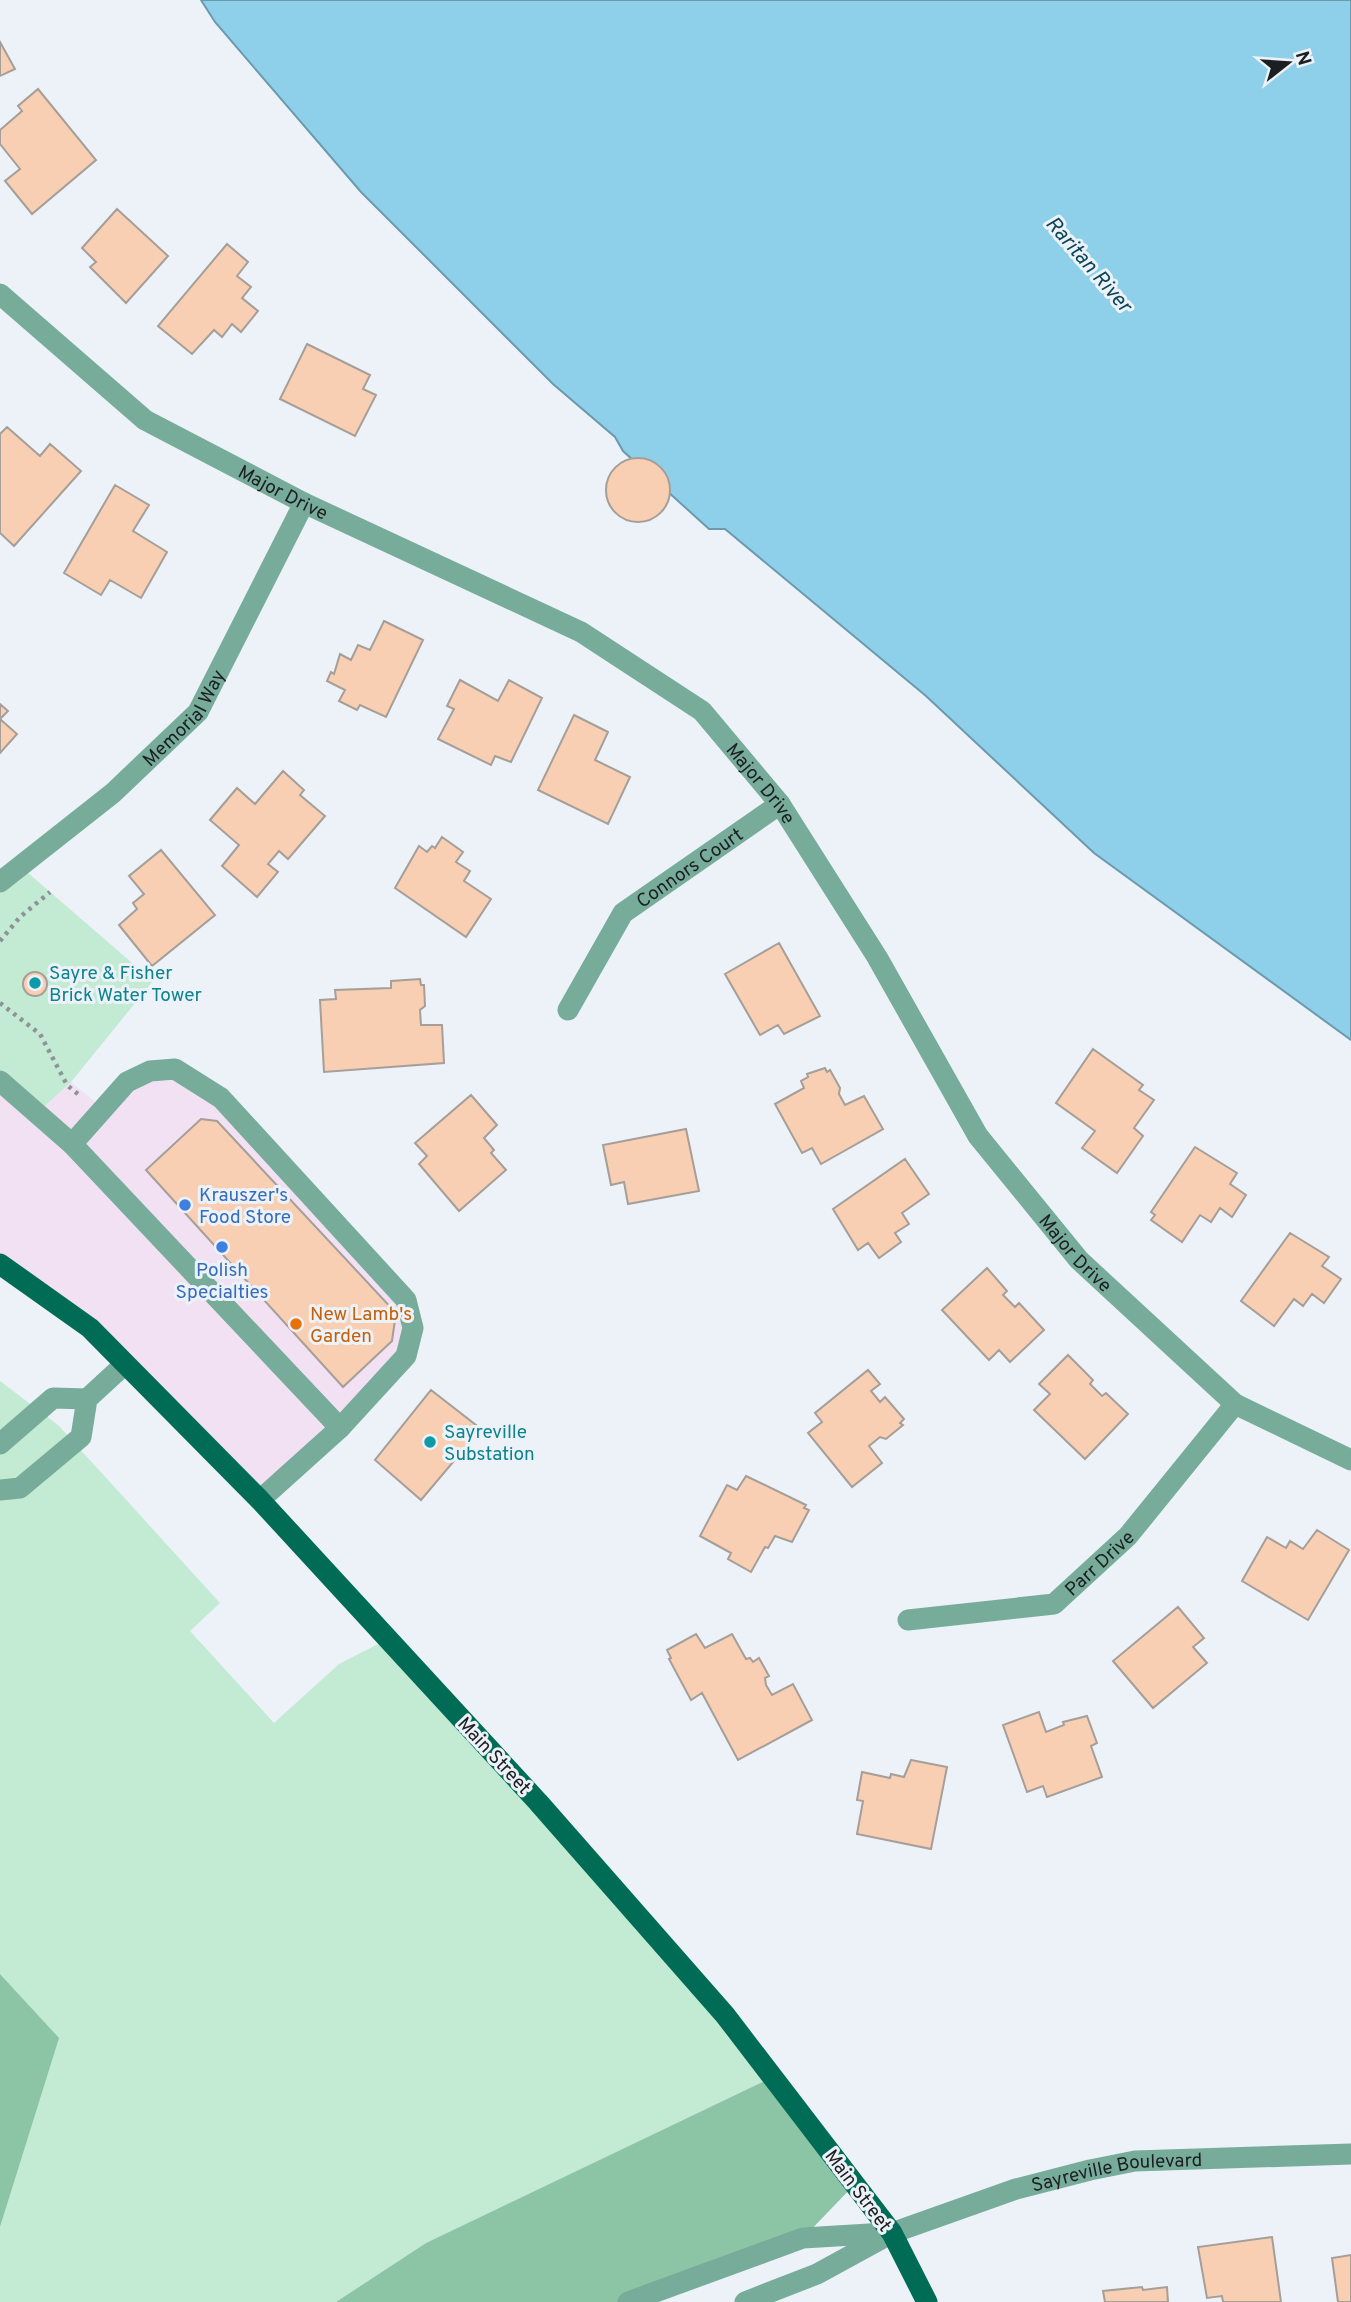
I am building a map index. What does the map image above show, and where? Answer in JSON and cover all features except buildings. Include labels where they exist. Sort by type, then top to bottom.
[{"type":"main road","name":"Main Street","points":[[0,1264],[90,1328],[260,1500],[538,1802],[725,2015],[892,2233],[927,2302]]},
{"type":"street","name":"Major Drive","points":[[0,295],[145,420],[304,503],[581,632],[702,710],[780,804],[877,957],[978,1136],[1079,1260],[1235,1404],[1351,1460]]},
{"type":"street","name":"Memorial Way","points":[[0,882],[113,793],[198,712],[304,503]]},
{"type":"street","name":"Connors Court","points":[[568,1010],[623,913],[780,804]]},
{"type":"street","points":[[72,1144],[127,1082],[150,1071],[175,1069],[221,1098],[406,1300],[413,1328],[406,1356],[340,1428],[260,1500]]},
{"type":"street","points":[[0,1081],[72,1144],[340,1428]]},
{"type":"street","points":[[0,1490],[20,1488],[81,1437],[87,1399],[125,1364]]},
{"type":"street","points":[[0,1444],[53,1398],[87,1399]]},
{"type":"street","name":"Parr Drive","points":[[908,1620],[1054,1604],[1128,1536],[1235,1404]]},
{"type":"street","name":"Sayreville Boulevard","points":[[892,2233],[1016,2189],[1135,2161],[1351,2154]]},
{"type":"street","points":[[628,2302],[803,2238],[892,2233]]},
{"type":"street","points":[[745,2302],[817,2274],[892,2233]]},
{"type":"path","points":[[0,941],[20,917],[50,892]]},
{"type":"path","points":[[0,1003],[40,1034],[67,1085],[101,1113]]},
{"type":"shaded area","points":[[150,1071],[221,1098],[406,1300],[406,1356],[260,1500],[90,1328],[0,1264],[0,1081],[37,1112],[71,1082],[104,1109]]},
{"type":"green space","points":[[20,866],[153,981],[71,1082],[38,1112],[0,1081],[0,882]]},
{"type":"green space","points":[[0,1381],[58,1425],[220,1603],[190,1631],[274,1723],[339,1664],[388,1639],[773,2077],[426,2243],[336,2302],[0,2302],[0,2227],[58,2038],[0,1974]]},
{"type":"green space","points":[[0,1974],[59,2038],[0,2227]]},
{"type":"green space","points":[[773,2077],[855,2184],[803,2238],[628,2302],[336,2302],[426,2243]]},
{"type":"water","name":"Raritan River","points":[[201,0],[1351,0],[1351,1040],[1094,853],[926,696],[725,529],[709,529],[623,451],[615,437],[553,384],[361,192],[215,22]]},
{"type":"place","name":"Sayre & Fisher Brick Water Tower","points":[[35,983]]},
{"type":"place","name":"Krauszer's Food Store","points":[[185,1205]]},
{"type":"place","name":"Polish Specialties","points":[[222,1247]]},
{"type":"place","name":"New Lamb's Garden","points":[[296,1324]]},
{"type":"place","name":"Sayreville Substation","points":[[430,1442]]}]
